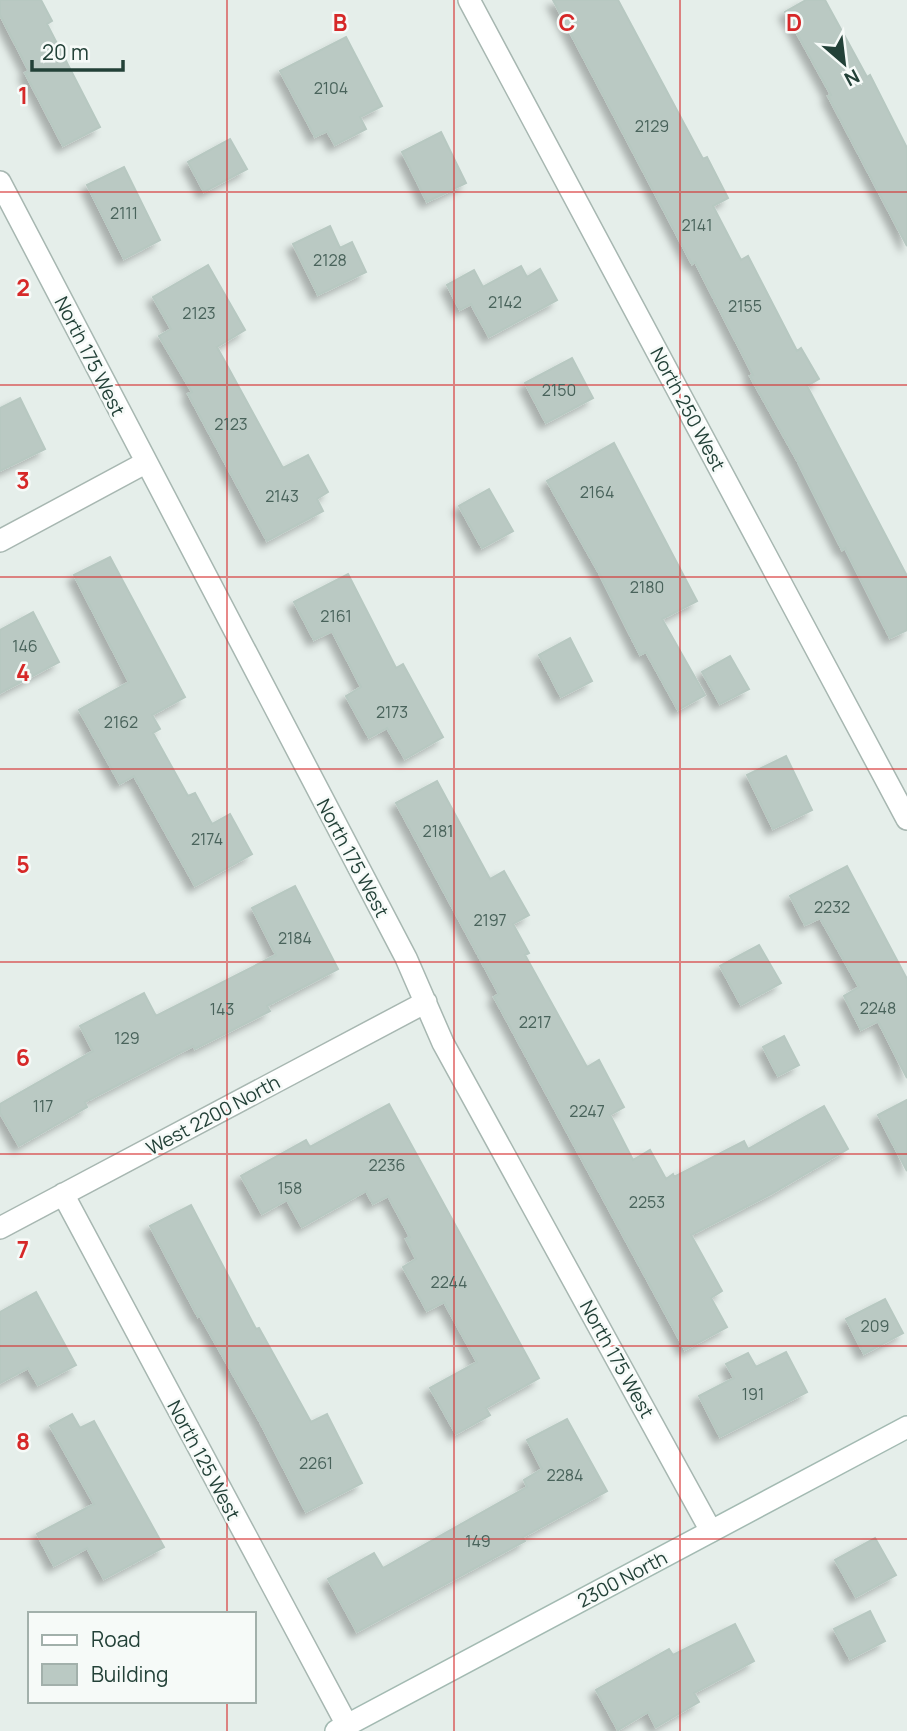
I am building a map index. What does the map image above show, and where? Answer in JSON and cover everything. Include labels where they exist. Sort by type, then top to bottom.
[{"type":"street","name":"North 250 West","points":[[468,0],[905,809]]},
{"type":"street","name":"North 175 West","points":[[0,182],[406,958],[443,1042],[711,1531]]},
{"type":"street","points":[[0,541],[145,463]]},
{"type":"street","name":"West 2200 North","points":[[0,1228],[426,1002]]},
{"type":"street","name":"North 125 West","points":[[63,1194],[342,1728]]},
{"type":"street","name":"2300 North","points":[[342,1728],[907,1427]]},
{"type":"building","points":[[0,0],[41,0],[52,21],[47,24],[100,127],[63,146],[25,73],[29,71],[0,15]]},
{"type":"building","points":[[553,0],[618,0],[703,159],[707,157],[728,198],[713,206],[741,260],[748,256],[797,351],[801,348],[819,379],[807,386],[907,576],[907,630],[890,638],[845,548],[842,550],[798,462],[750,376],[753,375],[695,262],[692,264]]},
{"type":"building","points":[[806,0],[825,0],[867,77],[870,75],[907,148],[907,246],[828,96],[831,95],[785,12]]},
{"type":"building","points":[[346,37],[382,106],[360,117],[366,129],[335,145],[327,131],[315,137],[280,71]]},
{"type":"building","points":[[441,132],[466,183],[427,202],[402,152]]},
{"type":"building","points":[[230,139],[247,169],[204,192],[188,162]]},
{"type":"building","points":[[124,167],[160,240],[124,259],[87,185]]},
{"type":"building","points":[[330,226],[340,248],[352,242],[366,272],[318,295],[293,244]]},
{"type":"building","points":[[208,265],[245,330],[217,347],[283,468],[308,455],[328,492],[317,499],[323,511],[267,541],[188,394],[192,392],[159,336],[171,329],[153,297]]},
{"type":"building","points":[[521,266],[527,277],[540,269],[557,300],[489,337],[471,304],[460,310],[447,285],[474,270],[483,287]]},
{"type":"building","points":[[572,358],[593,398],[546,423],[525,383]]},
{"type":"building","points":[[20,398],[45,449],[0,471],[0,408]]},
{"type":"building","points":[[614,443],[697,601],[662,619],[705,695],[678,710],[646,652],[640,655],[599,573],[547,481]]},
{"type":"building","points":[[489,489],[513,531],[482,548],[459,506]]},
{"type":"building","points":[[110,557],[185,697],[152,715],[160,729],[153,733],[188,796],[195,793],[212,824],[230,814],[252,854],[195,886],[134,776],[120,784],[79,710],[129,682],[74,575]]},
{"type":"building","points":[[348,574],[396,668],[403,664],[443,737],[405,759],[387,728],[369,738],[346,696],[361,687],[332,631],[314,640],[294,602]]},
{"type":"building","points":[[33,612],[59,662],[0,693],[0,630]]},
{"type":"building","points":[[570,638],[592,681],[561,697],[539,655]]},
{"type":"building","points":[[730,656],[749,689],[720,704],[702,672]]},
{"type":"building","points":[[786,756],[812,810],[773,829],[747,775]]},
{"type":"building","points":[[437,781],[490,879],[504,871],[529,915],[513,924],[529,953],[525,955],[587,1067],[599,1060],[624,1107],[610,1115],[633,1160],[650,1150],[666,1179],[673,1174],[674,1177],[744,1141],[748,1149],[824,1106],[848,1149],[771,1194],[691,1235],[722,1291],[711,1298],[727,1327],[685,1350],[494,997],[499,994],[396,803]]},
{"type":"building","points":[[847,866],[907,979],[907,1078],[878,1021],[861,1030],[844,996],[859,987],[820,918],[805,925],[790,896]]},
{"type":"building","points":[[295,886],[338,969],[267,1006],[270,1011],[195,1049],[193,1046],[85,1102],[87,1107],[19,1146],[0,1113],[0,1104],[93,1051],[80,1026],[144,993],[156,1016],[276,955],[252,908]]},
{"type":"building","points":[[759,945],[781,983],[741,1005],[720,966]]},
{"type":"building","points":[[784,1036],[799,1065],[778,1076],[763,1047]]},
{"type":"building","points":[[907,1100],[907,1171],[878,1115]]},
{"type":"building","points":[[389,1104],[539,1378],[486,1408],[490,1415],[456,1434],[430,1388],[477,1362],[444,1302],[427,1311],[403,1267],[416,1259],[406,1239],[410,1237],[388,1196],[373,1204],[366,1191],[302,1227],[287,1200],[262,1214],[241,1176],[306,1140],[310,1147]]},
{"type":"building","points":[[191,1205],[256,1329],[259,1328],[311,1422],[327,1414],[362,1483],[306,1512],[260,1422],[200,1316],[198,1317],[150,1226]]},
{"type":"building","points":[[36,1292],[76,1365],[38,1385],[28,1368],[0,1383],[0,1312]]},
{"type":"building","points":[[885,1299],[903,1333],[864,1354],[846,1319]]},
{"type":"building","points":[[786,1352],[807,1392],[720,1437],[699,1396],[734,1378],[726,1364],[748,1353],[756,1367]]},
{"type":"building","points":[[72,1414],[80,1428],[94,1421],[164,1547],[104,1579],[87,1548],[54,1566],[37,1534],[94,1504],[50,1426]]},
{"type":"building","points":[[567,1419],[607,1491],[523,1537],[525,1541],[357,1632],[328,1579],[374,1553],[383,1568],[527,1487],[524,1480],[542,1469],[527,1440]]},
{"type":"building","points":[[875,1538],[896,1575],[856,1597],[835,1560]]},
{"type":"building","points":[[870,1611],[885,1641],[850,1659],[834,1629]]},
{"type":"building","points":[[735,1624],[754,1661],[694,1693],[699,1702],[656,1727],[648,1712],[618,1730],[596,1690],[669,1649],[673,1655]]}]
